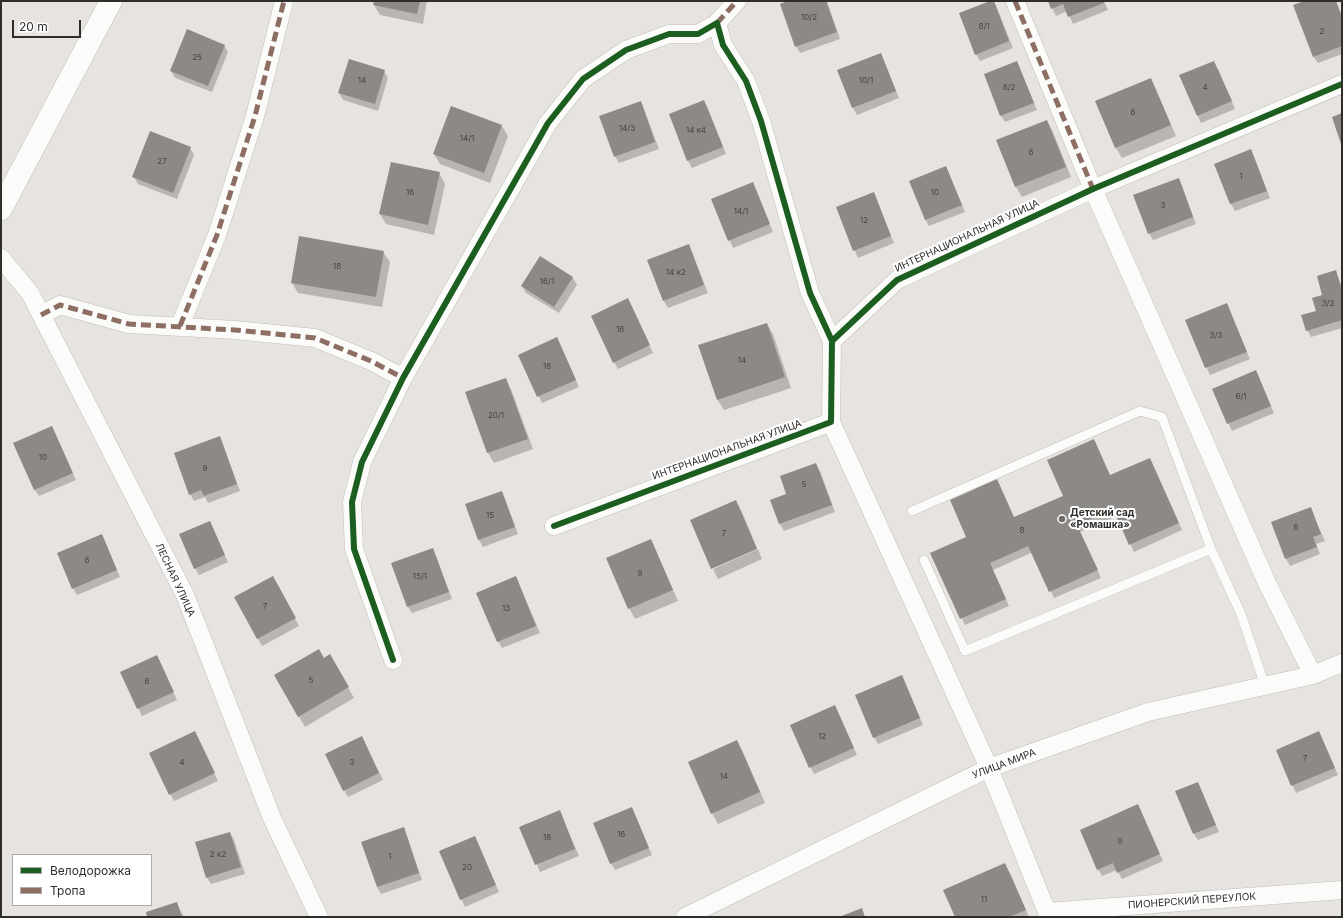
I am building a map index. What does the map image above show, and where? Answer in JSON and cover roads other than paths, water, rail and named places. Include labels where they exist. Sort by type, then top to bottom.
[{"type":"main road","points":[[1,209],[111,1]]},
{"type":"street","points":[[180,326],[217,234],[256,116],[284,1]]},
{"type":"street","points":[[393,660],[354,550],[352,502],[362,462],[403,378],[548,123],[583,79],[626,50],[669,34],[698,34],[717,23],[737,1]]},
{"type":"street","points":[[1015,1],[1093,189],[1267,584],[1313,675]]},
{"type":"street","points":[[717,23],[723,45],[746,80],[761,121],[810,293],[832,341],[831,422],[989,768],[1048,914]]},
{"type":"street","name":"ИНТЕРНАЦИОНАЛЬНАЯ УЛИЦА","points":[[832,341],[897,280],[1093,189],[1342,84]]},
{"type":"street","name":"ЛЕСНАЯ УЛИЦА","points":[[1,258],[30,293],[185,595],[272,818],[319,917]]},
{"type":"street","points":[[41,315],[60,305],[129,324],[235,330],[315,338],[371,361],[403,378]]},
{"type":"street","name":"ИНТЕРНАЦИОНАЛЬНАЯ УЛИЦА","points":[[554,526],[831,422]]},
{"type":"street","name":"УЛИЦА МИРА","points":[[685,917],[989,768],[1148,712],[1313,675],[1342,662]]},
{"type":"street","name":"ПИОНЕРСКИЙ ПЕРЕУЛОК","points":[[1048,914],[1342,890]]},
{"type":"lane","points":[[912,511],[1140,411],[1162,417],[1212,550],[1241,614],[1265,686]]},
{"type":"lane","points":[[924,560],[965,651],[1212,550]]},
{"type":"place","name":"Детский сад «Ромашка»","points":[[1062,519]]}]
